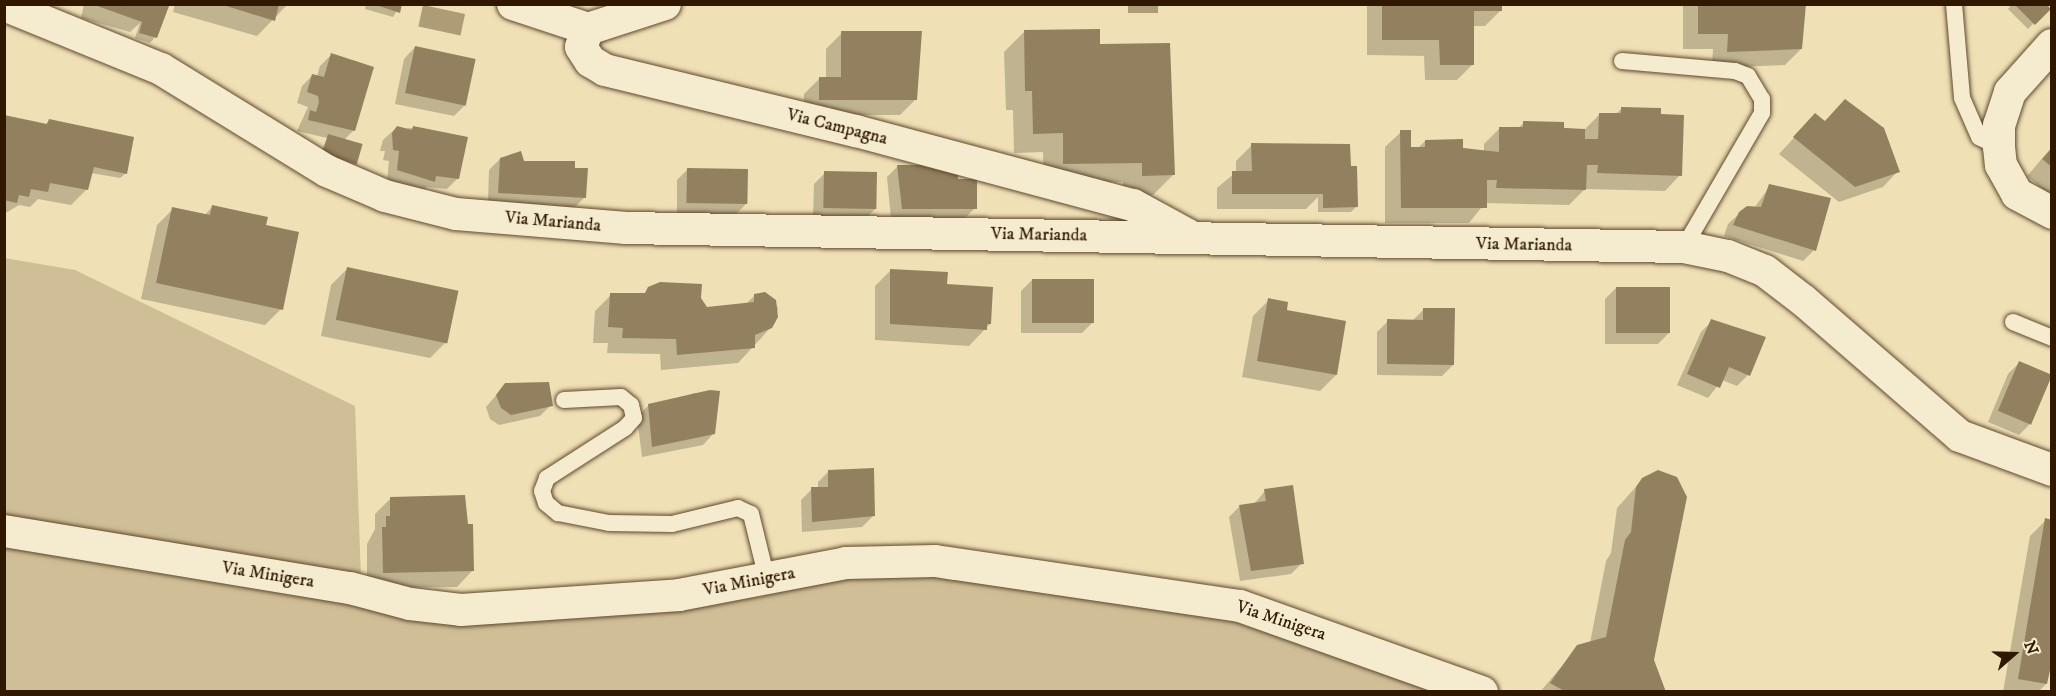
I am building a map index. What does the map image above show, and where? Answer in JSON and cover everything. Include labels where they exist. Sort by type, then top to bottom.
[{"type":"street","points":[[513,4],[588,29],[665,4]]},
{"type":"street","name":"Via Marianda","points":[[4,5],[161,69],[327,171],[385,196],[456,214],[626,228],[1684,247],[1728,256],[1765,271],[1960,436],[2052,470]]},
{"type":"street","name":"Via Campagna","points":[[588,29],[581,47],[590,61],[605,70],[856,131],[1133,205],[1193,238]]},
{"type":"street","points":[[2052,45],[2010,92],[1999,125],[2001,165],[2017,194],[2052,213]]},
{"type":"street","name":"Via Minigera","points":[[4,531],[350,588],[410,604],[460,610],[679,595],[846,563],[935,561],[1240,606],[1482,692]]},
{"type":"lane","points":[[1954,4],[1962,98],[1979,137],[1999,147]]},
{"type":"lane","points":[[1622,61],[1735,71],[1748,76],[1762,99],[1762,113],[1684,247]]},
{"type":"lane","points":[[2013,322],[2052,338]]},
{"type":"lane","points":[[564,400],[621,397],[631,405],[634,418],[626,428],[547,478],[542,491],[546,503],[558,513],[609,524],[672,524],[738,508],[752,514],[767,579]]},
{"type":"shaded area","points":[[423,5],[465,14],[460,35],[418,27]]},
{"type":"shaded area","points":[[1128,5],[1158,5],[1158,13],[1128,13]]},
{"type":"shaded area","points":[[4,258],[75,270],[355,406],[361,580],[461,610],[846,563],[1240,606],[1482,691],[5,691]]},
{"type":"building","points":[[92,4],[165,4],[169,6],[157,38],[139,33],[142,22]]},
{"type":"building","points":[[220,4],[279,4],[275,21]]},
{"type":"building","points":[[373,4],[402,4],[400,13]]},
{"type":"building","points":[[1382,4],[1502,4],[1502,11],[1474,11],[1474,65],[1440,65],[1439,40],[1382,40]]},
{"type":"building","points":[[1698,4],[1806,4],[1802,49],[1727,52],[1728,34],[1698,34]]},
{"type":"building","points":[[2014,4],[2046,4],[2051,9],[2035,25]]},
{"type":"building","points":[[1100,29],[1100,44],[1170,43],[1175,175],[1142,176],[1142,163],[1063,164],[1063,133],[1033,134],[1032,91],[1025,91],[1024,30]]},
{"type":"building","points":[[841,31],[922,31],[917,100],[819,100],[819,77],[841,77]]},
{"type":"building","points":[[415,46],[476,59],[466,106],[405,93]]},
{"type":"building","points":[[331,53],[374,67],[355,131],[308,120],[310,110],[316,112],[319,102],[318,96],[307,92],[312,74],[324,77]]},
{"type":"building","points":[[1845,99],[1884,128],[1900,172],[1855,187],[1793,137],[1815,113],[1825,121]]},
{"type":"building","points":[[1621,107],[1661,108],[1661,114],[1684,115],[1682,176],[1597,173],[1598,165],[1587,165],[1586,190],[1496,188],[1497,180],[1487,180],[1487,208],[1401,208],[1400,130],[1411,130],[1411,147],[1425,147],[1425,140],[1463,139],[1463,148],[1499,152],[1499,127],[1523,127],[1523,121],[1564,122],[1564,128],[1585,129],[1585,139],[1598,139],[1599,113],[1621,113]]},
{"type":"building","points":[[4,115],[47,124],[49,119],[134,137],[127,174],[94,167],[88,190],[50,183],[48,192],[31,189],[29,197],[19,195],[17,203],[4,200]]},
{"type":"building","points":[[397,126],[412,130],[413,126],[468,137],[459,179],[436,176],[435,182],[397,170],[399,151],[393,150],[392,133]]},
{"type":"building","points":[[328,134],[363,144],[357,164],[322,154]]},
{"type":"building","points":[[1251,143],[1350,144],[1351,166],[1357,166],[1358,207],[1323,208],[1323,194],[1232,194],[1232,171],[1252,171]]},
{"type":"building","points":[[2052,148],[2052,167],[2042,159]]},
{"type":"building","points":[[521,151],[524,161],[575,161],[575,168],[588,168],[586,198],[498,193],[500,158]]},
{"type":"building","points":[[897,165],[957,165],[958,179],[977,179],[977,209],[902,209]]},
{"type":"building","points":[[687,168],[748,169],[747,204],[686,203]]},
{"type":"building","points":[[824,171],[877,172],[876,209],[823,208]]},
{"type":"building","points":[[1769,184],[1831,198],[1816,251],[1733,225],[1739,212],[1747,206],[1761,207]]},
{"type":"building","points":[[212,205],[268,217],[266,225],[299,232],[283,310],[156,283],[172,207],[210,215]]},
{"type":"building","points":[[347,267],[459,291],[447,344],[336,320]]},
{"type":"building","points":[[890,269],[948,272],[947,284],[993,287],[991,324],[987,324],[987,330],[890,324]]},
{"type":"building","points":[[1032,279],[1094,279],[1094,323],[1032,323]]},
{"type":"building","points":[[660,282],[702,284],[701,298],[707,307],[754,302],[754,294],[765,292],[776,300],[778,317],[772,328],[755,335],[755,348],[677,355],[676,339],[622,338],[623,328],[608,327],[610,293],[645,293],[648,287]]},
{"type":"building","points":[[1616,287],[1670,287],[1670,333],[1616,333]]},
{"type":"building","points":[[1268,298],[1288,302],[1287,310],[1346,321],[1337,375],[1257,361]]},
{"type":"building","points":[[1423,308],[1455,308],[1454,365],[1387,364],[1387,319],[1423,320]]},
{"type":"building","points":[[1711,319],[1766,337],[1750,376],[1729,367],[1720,388],[1687,374]]},
{"type":"building","points":[[2019,361],[2052,375],[2031,425],[1998,411]]},
{"type":"building","points":[[549,382],[553,406],[511,415],[501,408],[496,395],[505,383]]},
{"type":"building","points":[[710,390],[720,391],[715,434],[652,447],[648,404]]},
{"type":"building","points":[[874,468],[875,516],[812,522],[811,487],[828,487],[828,470]]},
{"type":"building","points":[[1658,470],[1677,477],[1687,497],[1654,660],[1666,692],[1566,692],[1550,683],[1577,645],[1606,637],[1625,540],[1631,532],[1636,487],[1642,478]]},
{"type":"building","points":[[1293,485],[1304,564],[1251,571],[1239,505],[1266,501],[1264,489]]},
{"type":"building","points":[[465,495],[468,524],[473,524],[474,571],[383,573],[382,527],[386,527],[386,516],[390,516],[390,497]]},
{"type":"building","points":[[2045,518],[2052,520],[2052,661],[2047,684],[2018,679]]}]
